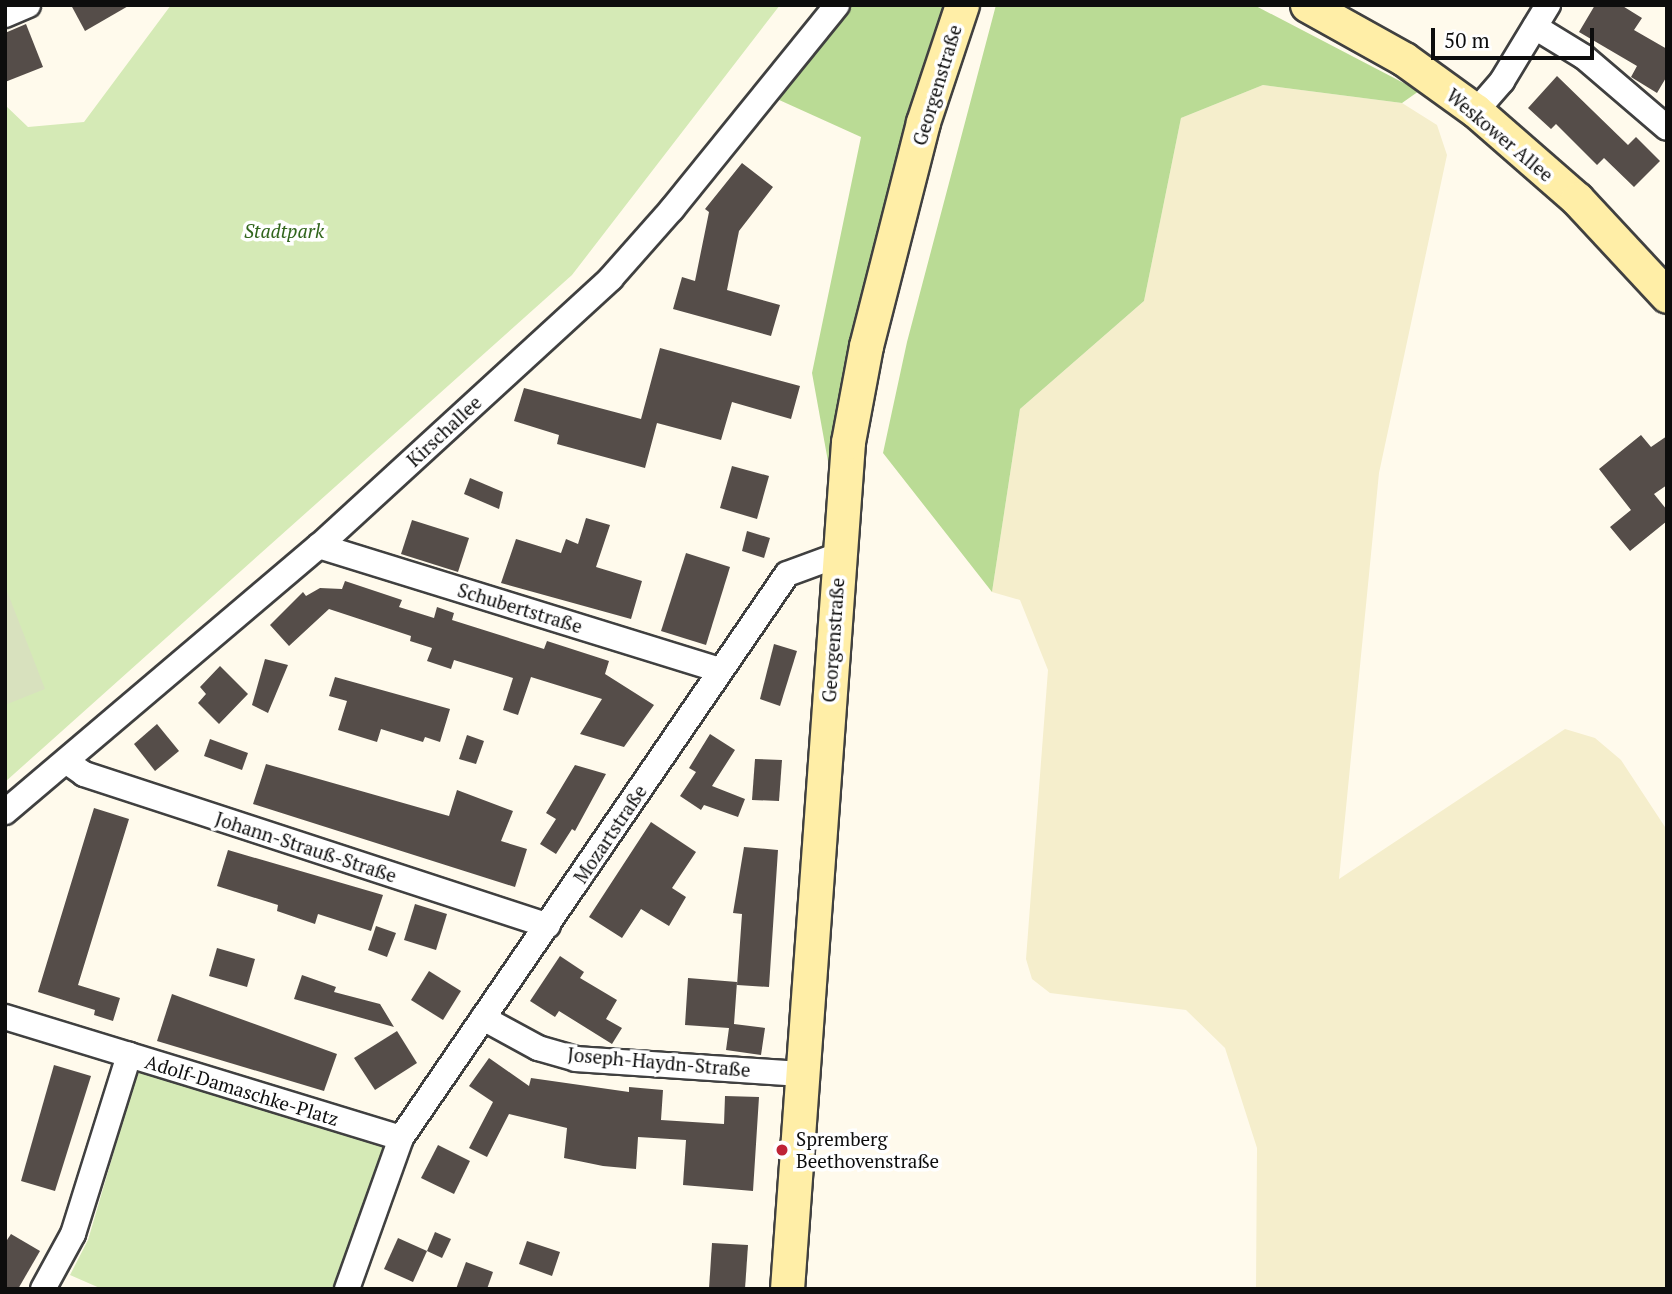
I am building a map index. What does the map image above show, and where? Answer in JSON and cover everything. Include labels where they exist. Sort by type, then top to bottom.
[{"type":"main road","name":"Georgenstraße","points":[[788,1289],[801,1074],[848,442],[866,346],[923,122],[961,5]]},
{"type":"main road","name":"Weskower Allee","points":[[1307,5],[1404,59],[1476,111],[1577,199],[1667,296]]},
{"type":"street","points":[[5,15],[28,5]]},
{"type":"street","name":"Kirschallee","points":[[5,812],[319,546],[611,278],[672,209],[837,5]]},
{"type":"street","points":[[1476,111],[1502,81],[1548,5]]},
{"type":"street","points":[[1535,27],[1584,57],[1667,128]]},
{"type":"street","name":"Schubertstraße","points":[[319,546],[720,670]]},
{"type":"street","name":"Mozartstraße","points":[[401,1138],[787,574],[839,555]]},
{"type":"street","name":"Johann-Strauß-Straße","points":[[66,762],[84,774],[548,926]]},
{"type":"street","points":[[5,1017],[129,1055]]},
{"type":"street","name":"Joseph-Haydn-Straße","points":[[483,1018],[538,1048],[576,1059],[801,1074]]},
{"type":"street","name":"Adolf-Damaschke-Platz","points":[[43,1289],[73,1234],[129,1055],[401,1138]]},
{"type":"street","points":[[347,1289],[401,1138]]},
{"type":"shaded area","points":[[1263,85],[1402,103],[1437,125],[1447,155],[1379,473],[1339,879],[1565,729],[1595,738],[1621,760],[1667,830],[1667,1289],[1256,1289],[1257,1148],[1225,1048],[1186,1010],[1050,993],[1032,979],[1026,959],[1048,670],[1020,600],[992,592],[1020,409],[1144,301],[1181,118]]},
{"type":"green space","name":"Stadtpark","points":[[171,5],[780,5],[572,275],[5,782],[5,105],[28,127],[84,122]]},
{"type":"green space","points":[[853,5],[948,5],[848,346],[831,478],[812,373],[861,137],[777,99]]},
{"type":"green space","points":[[996,5],[1254,5],[1419,91],[1402,103],[1263,85],[1181,118],[1144,301],[1020,409],[992,592],[883,453],[907,342]]},
{"type":"green space","points":[[5,586],[45,689],[5,705]]},
{"type":"green space","points":[[139,1066],[385,1144],[333,1289],[102,1289],[70,1275],[88,1240]]},
{"type":"building","points":[[71,5],[130,5],[85,31]]},
{"type":"building","points":[[1595,5],[1621,5],[1642,18],[1634,30],[1667,49],[1667,76],[1657,93],[1631,77],[1637,66],[1579,32]]},
{"type":"building","points":[[26,24],[43,67],[5,82],[5,33]]},
{"type":"building","points":[[1557,76],[1628,145],[1636,137],[1660,161],[1634,187],[1604,158],[1597,165],[1556,124],[1551,129],[1528,108]]},
{"type":"building","points":[[742,163],[773,187],[739,231],[727,290],[780,305],[771,336],[673,309],[682,277],[695,281],[709,212],[705,209]]},
{"type":"building","points":[[660,348],[800,386],[791,419],[732,402],[721,440],[657,423],[645,468],[557,444],[559,435],[514,421],[524,388],[641,419]]},
{"type":"building","points":[[1641,435],[1651,447],[1667,436],[1667,485],[1654,494],[1667,510],[1667,521],[1630,551],[1610,527],[1631,510],[1599,469]]},
{"type":"building","points":[[732,466],[769,476],[757,519],[720,508]]},
{"type":"building","points":[[470,478],[503,492],[499,509],[464,494]]},
{"type":"building","points":[[586,518],[610,525],[596,567],[642,581],[631,619],[501,583],[516,539],[561,553],[566,539],[578,544]]},
{"type":"building","points":[[412,520],[469,538],[458,572],[401,554]]},
{"type":"building","points":[[747,531],[770,538],[764,558],[742,551]]},
{"type":"building","points":[[686,553],[730,567],[706,645],[661,631]]},
{"type":"building","points":[[345,581],[402,600],[399,607],[434,618],[437,607],[454,613],[452,620],[544,649],[547,641],[609,661],[605,674],[654,705],[624,747],[580,734],[602,699],[531,677],[518,715],[503,710],[513,678],[454,660],[451,669],[427,661],[432,648],[410,641],[411,636],[329,609],[289,646],[270,625],[303,592],[306,596],[320,588],[342,589]]},
{"type":"building","points":[[774,644],[797,651],[780,706],[760,699]]},
{"type":"building","points":[[265,659],[288,665],[268,713],[252,705]]},
{"type":"building","points":[[220,666],[248,694],[219,724],[198,703],[206,694],[200,687]]},
{"type":"building","points":[[335,677],[450,709],[440,742],[425,737],[423,742],[381,729],[377,742],[338,730],[347,701],[329,696]]},
{"type":"building","points":[[157,724],[179,751],[155,771],[134,744]]},
{"type":"building","points":[[710,734],[735,750],[712,786],[745,799],[738,817],[704,805],[701,810],[680,796],[696,772],[689,768]]},
{"type":"building","points":[[467,735],[484,741],[476,764],[459,759]]},
{"type":"building","points":[[210,739],[248,753],[242,770],[204,756]]},
{"type":"building","points":[[755,759],[782,760],[779,801],[752,800]]},
{"type":"building","points":[[266,764],[449,816],[457,790],[513,811],[501,841],[527,849],[515,887],[253,804]]},
{"type":"building","points":[[575,765],[606,774],[575,831],[572,829],[556,854],[540,844],[556,819],[546,813]]},
{"type":"building","points":[[94,808],[129,819],[78,985],[120,998],[113,1021],[94,1015],[95,1010],[38,992]]},
{"type":"building","points":[[651,822],[696,852],[672,888],[686,897],[669,926],[641,909],[622,938],[589,917]]},
{"type":"building","points":[[744,847],[778,850],[769,987],[737,985],[742,914],[733,913]]},
{"type":"building","points":[[228,850],[383,895],[371,931],[318,914],[315,924],[277,911],[278,905],[217,886]]},
{"type":"building","points":[[415,904],[447,914],[436,950],[404,940]]},
{"type":"building","points":[[376,926],[396,933],[387,957],[368,950]]},
{"type":"building","points":[[217,948],[255,959],[247,987],[209,976]]},
{"type":"building","points":[[560,956],[584,972],[580,978],[617,1000],[606,1019],[622,1028],[612,1044],[559,1011],[555,1017],[530,1001]]},
{"type":"building","points":[[429,971],[461,991],[443,1020],[411,1000]]},
{"type":"building","points":[[302,975],[336,987],[334,992],[380,1004],[394,1027],[294,999]]},
{"type":"building","points":[[688,978],[737,982],[734,1024],[765,1028],[761,1055],[726,1050],[729,1028],[685,1025]]},
{"type":"building","points":[[172,994],[337,1054],[324,1091],[157,1041]]},
{"type":"building","points":[[397,1031],[417,1063],[375,1090],[354,1058]]},
{"type":"building","points":[[489,1058],[529,1086],[531,1078],[629,1092],[629,1087],[663,1090],[661,1120],[724,1124],[725,1096],[759,1097],[753,1191],[683,1185],[686,1140],[638,1137],[636,1169],[603,1166],[564,1158],[567,1128],[509,1114],[487,1157],[469,1148],[493,1102],[469,1086]]},
{"type":"building","points":[[54,1065],[91,1076],[55,1191],[21,1181]]},
{"type":"building","points":[[438,1145],[470,1161],[454,1194],[421,1178]]},
{"type":"building","points":[[435,1232],[451,1239],[442,1258],[427,1251]]},
{"type":"building","points":[[11,1234],[40,1251],[18,1289],[5,1289],[5,1243]]},
{"type":"building","points":[[398,1238],[427,1251],[413,1282],[384,1269]]},
{"type":"building","points":[[527,1241],[560,1252],[552,1276],[519,1264]]},
{"type":"building","points":[[712,1243],[748,1245],[745,1289],[709,1289]]},
{"type":"building","points":[[466,1262],[493,1272],[487,1289],[456,1289]]},
{"type":"place","name":"Spremberg Beethovenstraße","points":[[782,1150]]}]
